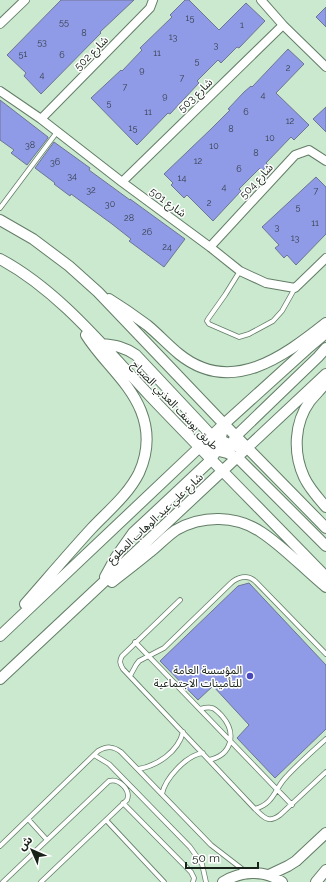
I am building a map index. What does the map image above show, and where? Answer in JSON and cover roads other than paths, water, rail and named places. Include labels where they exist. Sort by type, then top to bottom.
[{"type":"street","points":[[0,24],[25,0]]},
{"type":"street","name":"شارع 502","points":[[41,119],[150,8],[152,0]]},
{"type":"street","points":[[261,0],[282,25],[326,67]]},
{"type":"street","name":"شارع 503","points":[[122,182],[282,25]]},
{"type":"street","name":"شارع 501","points":[[0,91],[41,119],[240,271],[266,283],[295,288]]},
{"type":"street","name":"شارع 504","points":[[210,247],[295,155],[308,150],[326,161]]},
{"type":"street","name":"طريق يوسف العذبي الصباح","points":[[0,220],[33,239],[69,266],[98,292],[224,424],[231,445],[247,448],[326,528]]},
{"type":"street","points":[[295,288],[326,258]]},
{"type":"street","name":"طريق يوسف العذبي الصباح","points":[[0,259],[15,267],[48,292],[74,316],[211,460],[326,577]]},
{"type":"street","points":[[98,292],[129,312],[180,354],[195,364],[210,370],[229,372],[250,370],[269,362],[288,351],[326,323]]},
{"type":"street","points":[[1,635],[14,617],[83,538],[117,503],[139,472],[144,457],[147,441],[146,426],[141,410],[125,384],[92,346],[74,316]]},
{"type":"street","name":"شارع علي عبد الوهاب المطوع","points":[[1,635],[199,447],[216,438],[224,424],[306,348],[326,333]]},
{"type":"street","points":[[101,344],[126,348],[136,355],[216,438],[231,445],[238,458],[326,546]]},
{"type":"street","points":[[199,447],[216,451],[231,445],[326,348]]},
{"type":"street","name":"شارع علي عبد الوهاب المطوع","points":[[0,679],[238,458],[326,374]]},
{"type":"street","points":[[326,383],[310,402],[302,416],[298,431],[297,447],[299,463],[304,478],[313,492],[326,507]]},
{"type":"street","points":[[102,583],[116,556],[133,533],[211,460],[216,451],[216,438]]},
{"type":"street","points":[[223,471],[231,445]]},
{"type":"street","points":[[30,652],[86,603],[176,530],[202,520],[232,520],[246,524],[260,531],[326,587]]},
{"type":"street","points":[[269,875],[296,861],[326,832]]},
{"type":"street","points":[[316,882],[326,870]]},
{"type":"street","points":[[223,882],[246,872],[269,875],[282,882]]},
{"type":"lane","points":[[0,208],[57,132]]},
{"type":"lane","points":[[240,271],[208,319],[210,324],[239,337],[249,334],[273,321],[282,311],[295,288]]},
{"type":"lane","points":[[130,676],[136,665],[164,648],[233,581],[238,578],[248,577],[255,581],[326,654]]},
{"type":"lane","points":[[180,600],[135,642],[120,659],[120,664],[130,676],[255,809],[270,820],[277,818],[326,772]]},
{"type":"lane","points":[[135,642],[292,805]]},
{"type":"lane","points":[[200,709],[209,707],[216,710],[229,724],[229,747],[220,756],[209,760]]},
{"type":"lane","points":[[138,769],[151,766],[161,761],[176,747],[183,732]]},
{"type":"lane","points":[[255,809],[267,804],[286,776],[326,739]]},
{"type":"lane","points":[[0,846],[94,755],[104,748],[110,747],[116,748],[121,752],[211,845],[246,872]]},
{"type":"lane","points":[[162,794],[171,775],[193,756],[203,753]]},
{"type":"lane","points":[[94,755],[109,764],[190,847],[202,864],[206,882]]},
{"type":"lane","points":[[3,882],[111,780],[118,781],[127,791],[127,800],[41,882]]},
{"type":"lane","points":[[123,803],[191,872],[193,880],[198,882]]},
{"type":"lane","points":[[28,819],[47,840]]},
{"type":"lane","points":[[106,820],[164,882]]},
{"type":"place","name":"المؤسسة العامة للتأمينات الاجتماعية","points":[[250,676]]}]
